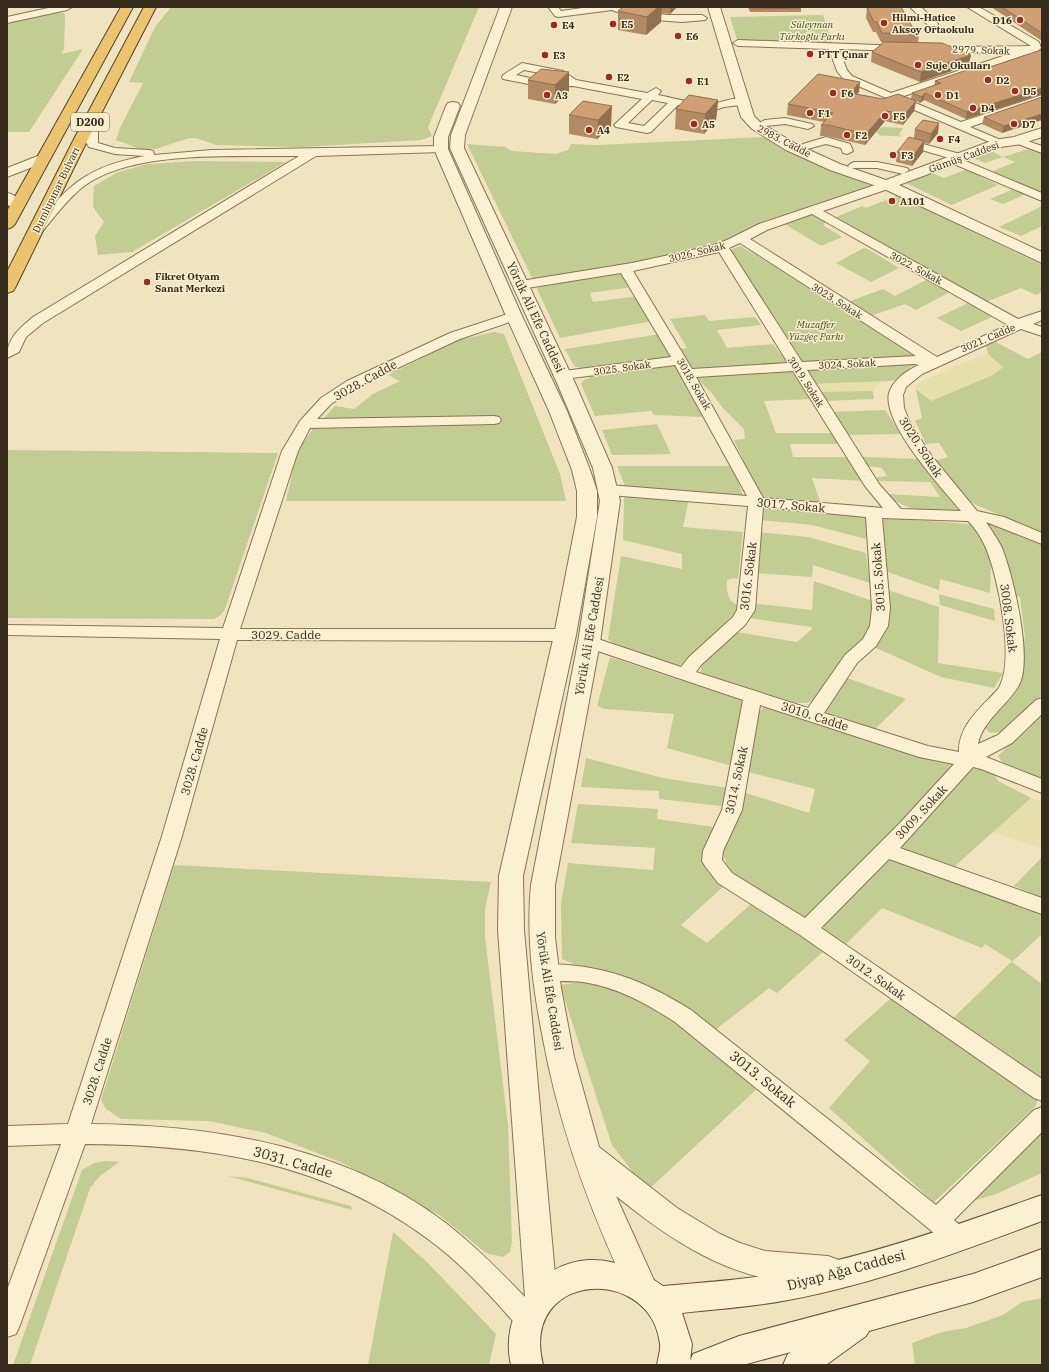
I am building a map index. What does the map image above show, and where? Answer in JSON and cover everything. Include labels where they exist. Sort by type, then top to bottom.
[{"type":"highway","name":"D200","points":[[7,224],[12,201],[43,158],[127,7]]},
{"type":"highway","name":"Dumlupınar Bulvarı","points":[[7,288],[92,118],[150,7]]},
{"type":"street","points":[[7,20],[67,7]]},
{"type":"street","name":"Yörük Ali Efe Caddesi","points":[[494,7],[442,133],[514,316],[558,411],[581,470],[587,491],[587,517],[565,635],[515,857],[510,906],[535,1308]]},
{"type":"street","points":[[92,118],[91,141],[93,145],[115,151],[186,155],[449,149],[458,135],[506,7]]},
{"type":"street","points":[[553,7],[558,14],[613,7],[635,14],[678,20],[702,18],[722,12],[738,43],[754,93]]},
{"type":"street","points":[[915,7],[933,24]]},
{"type":"street","points":[[892,96],[1032,51],[1036,48],[1035,44],[972,7]]},
{"type":"street","name":"2983. Cadde","points":[[722,12],[743,102],[750,121],[764,123],[807,146],[881,178],[887,184]]},
{"type":"street","points":[[738,43],[910,48]]},
{"type":"street","points":[[833,46],[842,71],[846,77],[934,115],[923,119],[947,129],[1042,98]]},
{"type":"street","name":"2979. Sokak","points":[[925,48],[1032,51]]},
{"type":"street","points":[[573,83],[558,73],[522,66],[507,77],[544,84],[573,83],[712,108],[722,104],[743,102]]},
{"type":"street","points":[[676,102],[647,130],[620,125],[658,89],[720,100],[722,104]]},
{"type":"street","points":[[872,100],[888,103],[905,102]]},
{"type":"street","points":[[764,123],[785,121],[808,126]]},
{"type":"street","name":"2983. Cadde","points":[[764,123],[791,146],[871,182],[887,184],[1042,258]]},
{"type":"street","points":[[959,126],[999,143]]},
{"type":"street","name":"Gümüş Caddesi","points":[[887,184],[999,143],[1019,141],[1042,132]]},
{"type":"street","points":[[807,146],[828,141],[846,146],[847,151]]},
{"type":"street","points":[[1019,141],[1042,150]]},
{"type":"street","points":[[912,144],[957,159],[1042,197]]},
{"type":"street","name":"Yörük Ali Efe Caddesi","points":[[449,149],[461,159],[564,375],[609,490],[609,513],[589,642],[543,885],[540,931],[545,972],[559,1052],[587,1155],[609,1218],[650,1294]]},
{"type":"street","points":[[7,354],[14,349],[20,335],[38,320],[313,153]]},
{"type":"street","points":[[36,230],[70,194],[93,177],[119,166],[142,160],[186,155]]},
{"type":"street","points":[[7,173],[43,158]]},
{"type":"street","points":[[854,166],[871,164],[903,170]]},
{"type":"street","name":"3026. Sokak","points":[[521,285],[625,268],[722,247],[763,226],[887,184]]},
{"type":"street","name":"3022. Sokak","points":[[813,210],[872,244],[1020,324],[1042,332]]},
{"type":"street","name":"3023. Sokak","points":[[740,238],[934,362]]},
{"type":"street","name":"3019. Sokak","points":[[722,247],[796,367],[873,486],[896,514]]},
{"type":"street","name":"3018. Sokak","points":[[625,268],[681,360],[731,449],[754,494],[756,502]]},
{"type":"street","name":"3021. Cadde","points":[[934,362],[1042,314]]},
{"type":"street","name":"3028. Cadde","points":[[7,1325],[77,1133],[172,836],[230,634],[290,451],[305,424],[326,401],[364,378],[462,333],[514,316]]},
{"type":"street","name":"3025. Sokak","points":[[564,375],[681,360]]},
{"type":"street","name":"3024. Sokak","points":[[688,373],[914,360],[934,362]]},
{"type":"street","name":"3020. Sokak","points":[[934,362],[917,370],[901,383],[896,395],[897,408],[924,456],[941,479],[974,516]]},
{"type":"street","points":[[305,424],[494,420]]},
{"type":"street","points":[[587,491],[609,490]]},
{"type":"street","name":"3017. Sokak","points":[[609,490],[668,493],[874,513],[974,516],[993,518],[1042,539]]},
{"type":"street","name":"3016. Sokak","points":[[685,675],[695,661],[739,621],[746,610],[756,502]]},
{"type":"street","name":"3015. Sokak","points":[[814,716],[851,659],[870,642],[879,626],[881,613],[874,513]]},
{"type":"street","name":"3008. Sokak","points":[[969,760],[967,747],[970,734],[1011,682],[1014,669],[1014,641],[1005,582],[993,547],[974,516]]},
{"type":"street","name":"3029. Cadde","points":[[7,630],[230,634],[565,635]]},
{"type":"street","name":"3010. Cadde","points":[[589,642],[685,675],[926,752],[997,767],[1042,786]]},
{"type":"street","name":"3014. Sokak","points":[[712,861],[713,851],[732,810],[753,696]]},
{"type":"street","name":"3009. Sokak","points":[[807,929],[936,797],[973,755],[1005,739],[1042,704]]},
{"type":"street","points":[[885,850],[1042,906]]},
{"type":"street","name":"3012. Sokak","points":[[712,861],[725,878],[807,929],[1042,1091]]},
{"type":"street","name":"3013. Sokak","points":[[545,972],[576,972],[619,982],[645,993],[677,1012],[695,1024],[947,1229]]},
{"type":"street","points":[[947,1229],[1042,1117]]},
{"type":"street","name":"3031. Cadde","points":[[7,1136],[77,1133],[127,1134],[184,1139],[270,1154],[330,1171],[383,1196],[436,1230],[485,1272],[535,1308]]},
{"type":"street","points":[[587,1155],[675,1225],[713,1247],[757,1263],[778,1267],[848,1271]]},
{"type":"street","name":"Diyap Ağa Caddesi","points":[[650,1294],[786,1286],[848,1271],[947,1229],[1035,1210]]},
{"type":"street","points":[[704,1365],[739,1351],[870,1317],[973,1288],[1042,1263]]},
{"type":"street","points":[[527,1365],[523,1344],[535,1308],[558,1284],[578,1276],[600,1273],[622,1277],[650,1294],[671,1322],[676,1345],[673,1365]]},
{"type":"street","points":[[799,1365],[812,1354],[870,1317]]},
{"type":"shaded area","points":[[988,354],[1003,366],[993,375],[931,401],[913,386],[952,367]]},
{"type":"shaded area","points":[[882,381],[873,391],[816,392],[810,384]]},
{"type":"shaded area","points":[[1031,798],[1042,802],[1042,849],[993,832]]},
{"type":"green space","points":[[171,7],[479,7],[428,127],[432,136],[421,140],[302,147],[216,145],[196,138],[189,138],[156,149],[140,149],[116,140],[120,128],[143,83],[129,82],[155,27]]},
{"type":"green space","points":[[53,13],[64,13],[65,16],[64,49],[61,54],[83,49],[29,132],[7,132],[7,22]]},
{"type":"green space","name":"Süleyman Türkoğlu Parkı","points":[[823,15],[833,46],[738,43],[730,17]]},
{"type":"green space","points":[[884,127],[903,128],[899,135],[902,136],[880,136],[876,131],[877,129]]},
{"type":"green space","points":[[765,137],[871,186],[756,226],[714,245],[619,267],[533,280],[467,144],[505,147],[512,151],[556,154],[568,150],[571,144],[598,145]]},
{"type":"green space","points":[[1028,149],[1042,154],[1042,194],[991,172],[1015,162],[1003,157]]},
{"type":"green space","points":[[989,150],[1003,157],[985,163],[971,157]]},
{"type":"green space","points":[[195,161],[286,162],[132,252],[98,255],[95,236],[104,222],[93,207],[94,186],[118,172],[148,164]]},
{"type":"green space","points":[[970,168],[978,172],[977,175],[998,185],[952,205],[906,183],[932,173],[944,178]]},
{"type":"green space","points":[[1016,188],[1028,193],[1003,204],[990,199]]},
{"type":"green space","points":[[899,195],[1042,265],[1042,292],[1036,295],[1021,288],[986,302],[949,283],[952,282],[877,243],[834,218],[862,206],[866,208]]},
{"type":"green space","points":[[1042,206],[1042,226],[1021,236],[999,227]]},
{"type":"green space","points":[[813,213],[826,222],[823,225],[842,237],[821,246],[783,223]]},
{"type":"green space","name":"Muzaffer Yüzgeç Parkı","points":[[740,246],[791,275],[917,357],[800,363],[730,250]]},
{"type":"green space","points":[[864,248],[899,268],[871,282],[836,263]]},
{"type":"green space","points":[[620,271],[632,287],[590,293],[593,302],[638,296],[652,321],[560,338],[537,289],[541,286]]},
{"type":"green space","points":[[928,279],[950,292],[916,310],[905,304],[868,317],[845,303],[883,289],[895,296]]},
{"type":"green space","points":[[968,303],[994,316],[961,331],[937,318]]},
{"type":"green space","points":[[705,315],[709,321],[755,317],[761,325],[717,330],[727,348],[773,344],[788,363],[692,369],[680,349],[687,348],[670,319]]},
{"type":"green space","points":[[494,332],[504,334],[560,474],[566,501],[286,501],[297,452],[314,427],[501,423],[501,417],[322,420],[335,406],[354,409],[373,394],[400,381],[388,375],[459,340]]},
{"type":"green space","points":[[660,334],[672,355],[668,358],[583,369],[574,366],[565,349]]},
{"type":"green space","points":[[994,341],[1028,359],[1042,352],[1042,364],[1040,365],[1042,366],[1042,533],[974,504],[965,498],[935,461],[948,457],[939,443],[926,444],[915,421],[922,418],[916,389],[931,401],[993,375],[1003,367],[988,354],[986,345]]},
{"type":"green space","points":[[914,364],[895,380],[889,381],[810,384],[803,369]]},
{"type":"green space","points":[[675,365],[705,417],[654,415],[651,411],[595,416],[581,384],[584,380],[590,378],[588,375]]},
{"type":"green space","points":[[787,370],[793,371],[811,399],[764,401],[776,433],[836,433],[842,444],[790,444],[793,457],[850,457],[864,481],[812,478],[821,504],[770,500],[759,494],[734,440],[745,439],[744,429],[722,407],[710,391],[696,378],[697,375]]},
{"type":"green space","points":[[873,391],[874,399],[823,401],[816,392]]},
{"type":"green space","points":[[885,410],[901,434],[846,435],[832,412]]},
{"type":"green space","points":[[657,424],[671,454],[612,455],[602,430]]},
{"type":"green space","points":[[7,450],[278,453],[225,609],[221,615],[214,619],[7,618]]},
{"type":"green space","points":[[862,457],[919,459],[936,482],[961,511],[921,510],[903,505],[886,494],[940,497],[930,482],[878,481],[876,479],[878,477],[887,476],[882,468],[867,466]]},
{"type":"green space","points":[[617,466],[733,466],[743,496],[625,486]]},
{"type":"green space","points":[[630,494],[689,499],[683,527],[743,532],[738,579],[734,578],[727,580],[728,596],[732,602],[739,605],[737,611],[683,664],[678,665],[617,646],[608,639],[621,556],[682,569],[682,554],[623,540],[624,498]]},
{"type":"green space","points":[[767,507],[868,515],[869,521],[866,539],[812,525],[758,520],[763,510]]},
{"type":"green space","points":[[888,518],[970,524],[976,529],[991,559],[990,593],[940,579],[939,590],[885,571],[879,525],[883,520]]},
{"type":"green space","points":[[989,523],[1042,545],[1042,695],[1002,732],[990,733],[985,728],[1017,688],[1025,637],[1020,597],[1011,594],[986,524]]},
{"type":"green space","points":[[757,532],[808,537],[866,553],[870,583],[813,565],[812,577],[753,573]]},
{"type":"green space","points":[[814,581],[873,601],[872,624],[863,640],[813,700],[807,703],[795,703],[711,677],[701,672],[701,664],[737,632],[797,642],[812,629],[811,627],[749,618],[751,603],[812,610]]},
{"type":"green space","points":[[885,589],[939,607],[938,663],[1003,673],[994,688],[941,677],[874,647],[883,637],[886,622]]},
{"type":"green space","points":[[939,594],[994,609],[995,621],[940,605]]},
{"type":"green space","points":[[610,657],[743,701],[732,766],[667,748],[674,714],[605,709],[597,706]]},
{"type":"green space","points":[[847,678],[906,699],[875,729],[822,711]]},
{"type":"green space","points":[[764,707],[769,707],[951,762],[952,765],[921,802],[811,913],[804,916],[797,915],[730,874],[722,852],[743,792],[809,813],[815,789],[748,772],[758,713]]},
{"type":"green space","points":[[1042,715],[1042,779],[1024,773],[1005,764],[998,756]]},
{"type":"green space","points":[[586,758],[663,778],[728,788],[721,806],[659,799],[659,791],[581,787]]},
{"type":"green space","points":[[980,768],[992,770],[998,781],[1031,798],[955,866],[902,848],[900,845],[964,775],[972,769]]},
{"type":"green space","points":[[578,804],[658,809],[657,819],[714,827],[705,855],[725,885],[681,925],[707,943],[752,903],[825,950],[777,993],[769,988],[710,1034],[573,968],[572,963],[562,959],[561,904],[568,863],[653,870],[655,848],[571,843]]},
{"type":"green space","points":[[1042,857],[1042,897],[1014,886]]},
{"type":"green space","points":[[884,860],[895,861],[1042,914],[1042,934],[1012,962],[1042,984],[1042,1084],[949,1022],[1012,961],[985,944],[982,948],[882,908],[842,948],[824,931],[824,924]]},
{"type":"green space","points":[[174,865],[491,882],[485,909],[485,937],[508,1125],[512,1242],[510,1252],[503,1257],[486,1253],[439,1215],[340,1162],[266,1133],[209,1121],[121,1119],[106,1109],[101,1100]]},
{"type":"green space","points":[[582,982],[605,984],[669,1013],[760,1086],[647,1191],[612,1145],[560,985]]},
{"type":"green space","points":[[891,998],[1038,1099],[1035,1107],[934,1202],[829,1108],[870,1061],[844,1040]]},
{"type":"green space","points":[[1042,1126],[1042,1173],[996,1194],[966,1203]]},
{"type":"green space","points":[[105,1161],[119,1162],[100,1176],[90,1188],[30,1365],[13,1365],[82,1170],[94,1163]]},
{"type":"green space","points":[[228,1176],[248,1178],[351,1206],[352,1210]]},
{"type":"green space","points":[[393,1232],[426,1261],[496,1334],[489,1365],[368,1365]]},
{"type":"green space","points":[[1042,1298],[1042,1365],[915,1365],[912,1343],[942,1332],[966,1328],[1003,1315],[1022,1302]]},
{"type":"building","points":[[623,7],[658,7],[647,17],[618,11]]},
{"type":"building","points":[[750,7],[800,7],[801,8],[750,9]]},
{"type":"building","points":[[901,7],[915,32],[919,34],[882,33],[877,22],[874,22],[867,8]]},
{"type":"building","points":[[1002,7],[1042,7],[1042,33]]},
{"type":"building","points":[[884,42],[942,43],[971,55],[921,72],[872,52]]},
{"type":"building","points":[[1041,50],[1042,88],[967,112],[925,93],[922,97],[912,93],[941,83],[935,81],[984,64],[990,67]]},
{"type":"building","points":[[541,69],[569,72],[555,85],[528,80]]},
{"type":"building","points":[[818,74],[860,82],[850,93],[883,99],[898,94],[916,101],[905,114],[886,111],[866,134],[828,125],[821,125],[833,113],[788,104]]},
{"type":"building","points":[[689,95],[718,100],[705,114],[676,109]]},
{"type":"building","points":[[1042,97],[1042,114],[1004,126],[984,117]]},
{"type":"building","points":[[583,101],[612,106],[598,120],[569,115]]},
{"type":"building","points":[[923,120],[939,123],[931,134],[915,129]]},
{"type":"building","points":[[909,137],[924,141],[914,155],[897,152]]},
{"type":"place","name":"D16","points":[[1020,20]]},
{"type":"place","name":"Hilmi-Hatice Aksoy Ortaokulu","points":[[884,23]]},
{"type":"place","name":"E5","points":[[613,24]]},
{"type":"place","name":"E4","points":[[554,25]]},
{"type":"place","name":"E6","points":[[678,36]]},
{"type":"place","name":"PTT Çınar","points":[[810,54]]},
{"type":"place","name":"E3","points":[[545,55]]},
{"type":"place","name":"Suje Okulları","points":[[918,65]]},
{"type":"place","name":"E2","points":[[609,77]]},
{"type":"place","name":"D2","points":[[988,80]]},
{"type":"place","name":"E1","points":[[689,81]]},
{"type":"place","name":"D5","points":[[1015,91]]},
{"type":"place","name":"F6","points":[[833,93]]},
{"type":"place","name":"A3","points":[[547,95]]},
{"type":"place","name":"D1","points":[[938,95]]},
{"type":"place","name":"D4","points":[[973,108]]},
{"type":"place","name":"F1","points":[[810,113]]},
{"type":"place","name":"F5","points":[[885,116]]},
{"type":"place","name":"A5","points":[[694,124]]},
{"type":"place","name":"D7","points":[[1014,124]]},
{"type":"place","name":"A4","points":[[589,130]]},
{"type":"place","name":"F2","points":[[847,135]]},
{"type":"place","name":"F4","points":[[940,139]]},
{"type":"place","name":"F3","points":[[893,155]]},
{"type":"place","name":"A101","points":[[892,201]]},
{"type":"place","name":"Fikret Otyam Sanat Merkezi","points":[[147,282]]}]
